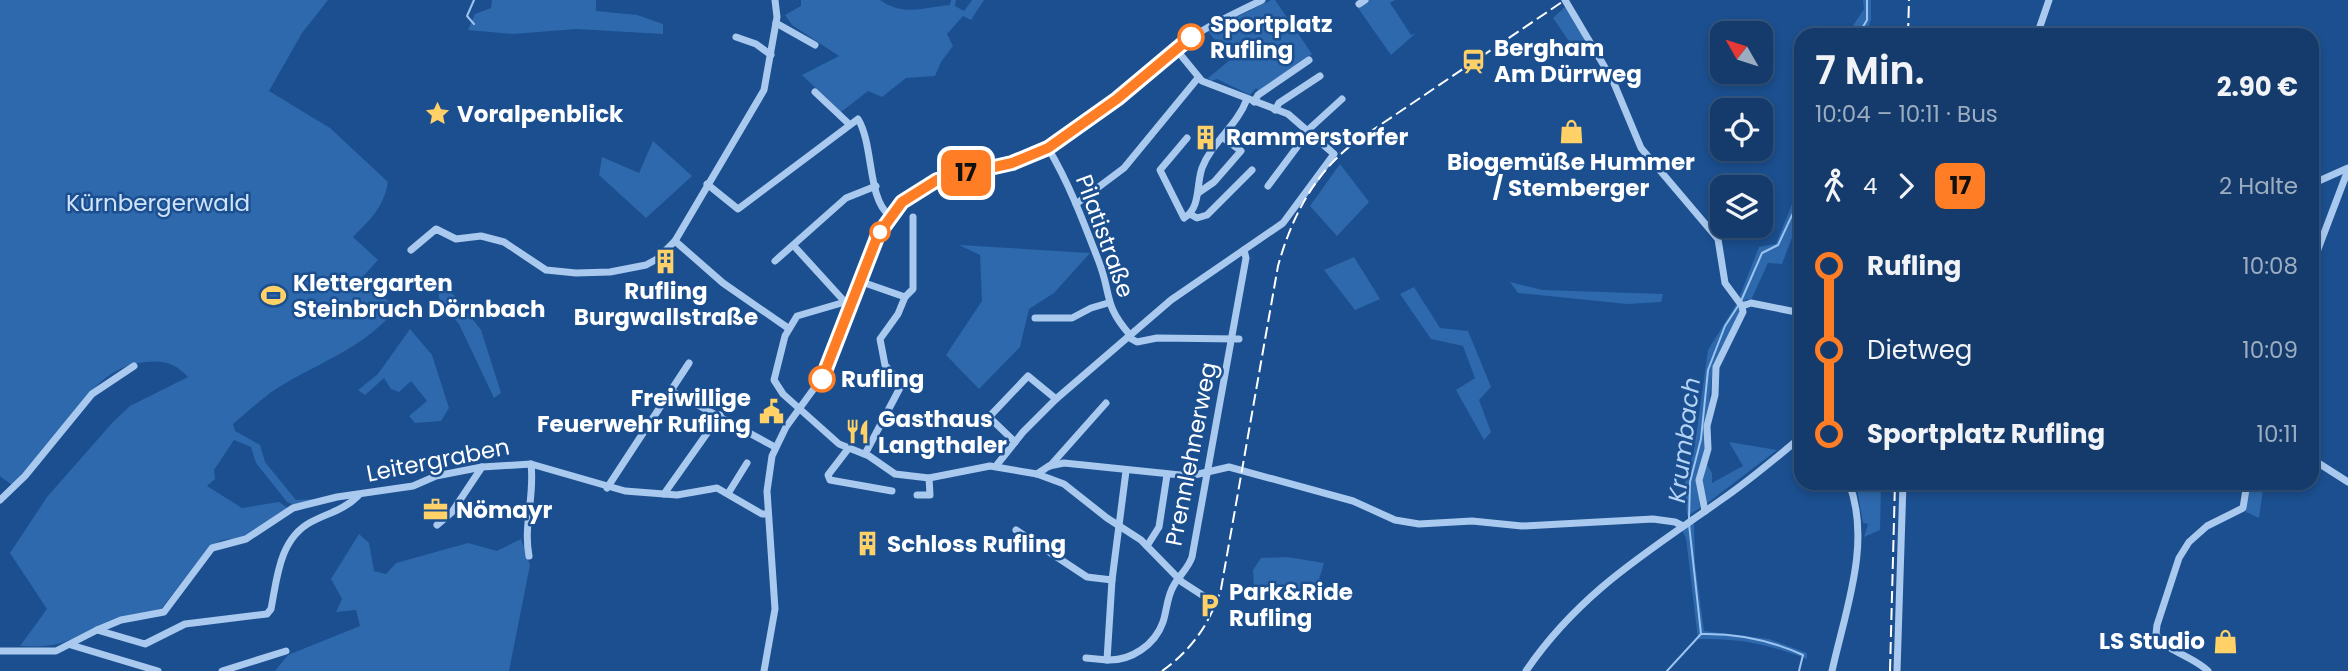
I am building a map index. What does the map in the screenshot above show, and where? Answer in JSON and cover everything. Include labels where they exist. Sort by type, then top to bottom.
[{"type":"street","points":[[411,250],[436,229],[456,239],[481,236],[504,242],[552,271],[610,272],[646,265],[657,259],[675,241],[764,90],[776,23],[775,0]]},
{"type":"street","points":[[764,671],[775,609],[767,482],[775,447],[826,372],[849,303],[862,282],[878,235],[890,216],[909,196],[929,184],[1021,160],[1048,148],[1117,99],[1175,48],[1262,0]]},
{"type":"street","points":[[1564,0],[1609,75],[1641,148],[1718,239],[1726,283],[1743,312],[1716,367],[1715,395],[1707,426],[1708,449],[1699,480],[1705,511]]},
{"type":"street","points":[[2039,28],[2049,0]]},
{"type":"street","points":[[776,23],[815,45]]},
{"type":"street","points":[[736,37],[756,44],[771,55]]},
{"type":"street","points":[[996,466],[1056,399],[1129,336],[1186,288],[1283,223],[1334,154],[1288,114],[1198,78],[1175,48]]},
{"type":"street","points":[[1187,216],[1198,193],[1202,167],[1250,100],[1309,61]]},
{"type":"street","points":[[1275,110],[1279,103],[1320,76]]},
{"type":"street","points":[[1076,204],[1124,168],[1198,78]]},
{"type":"street","points":[[815,92],[849,124]]},
{"type":"street","points":[[1268,186],[1309,131],[1342,99]]},
{"type":"street","points":[[707,184],[738,209],[858,119],[879,204],[890,216]]},
{"type":"street","points":[[1198,193],[1214,182],[1241,151],[1222,137]]},
{"type":"street","points":[[1187,138],[1160,170],[1187,216]]},
{"type":"street","name":"Pilatistraße","points":[[1048,148],[1076,204],[1102,272],[1108,303],[1129,336]]},
{"type":"street","points":[[2319,181],[2348,169]]},
{"type":"street","points":[[2319,246],[2348,169]]},
{"type":"street","points":[[1187,216],[1200,218],[1213,211],[1252,170]]},
{"type":"street","points":[[775,261],[850,195],[876,186]]},
{"type":"street","points":[[865,454],[902,384],[885,365],[880,340],[898,314],[905,297],[914,289],[913,217]]},
{"type":"street","points":[[675,241],[737,295],[788,328]]},
{"type":"street","points":[[794,246],[849,303]]},
{"type":"street","name":"Prennlehnerweg","points":[[1107,660],[1132,655],[1151,642],[1161,627],[1170,594],[1178,579],[1185,573],[1192,557],[1235,339],[1246,258],[1244,250]]},
{"type":"street","points":[[862,282],[905,297]]},
{"type":"street","points":[[849,303],[799,315],[788,328],[774,383],[848,449],[865,454],[895,474],[929,478],[977,466],[996,466],[1037,474],[1070,487],[1147,546],[1178,579],[1216,604]]},
{"type":"street","points":[[1035,318],[1072,318],[1095,306],[1108,303]]},
{"type":"street","points":[[1740,303],[1794,312]]},
{"type":"street","points":[[1129,336],[1137,342],[1157,338],[1235,339]]},
{"type":"street","points":[[607,488],[689,363]]},
{"type":"street","points":[[0,500],[25,476],[92,394],[134,366]]},
{"type":"street","points":[[1015,442],[989,417],[1028,376],[1056,399]]},
{"type":"street","points":[[670,390],[691,404],[720,415],[775,447]]},
{"type":"street","points":[[1037,474],[1049,466],[1106,403]]},
{"type":"street","points":[[664,494],[720,415]]},
{"type":"street","points":[[1526,671],[1562,623],[1590,594],[1794,442]]},
{"type":"street","points":[[848,449],[828,475],[830,480],[892,491]]},
{"type":"street","points":[[747,463],[729,492],[762,514],[768,514]]},
{"type":"street","points":[[1049,466],[1070,463],[1167,475],[1196,475],[1226,467],[1353,500],[1387,517],[1410,523],[1472,521],[1522,526],[1653,519],[1689,522]]},
{"type":"street","points":[[2319,463],[2348,482]]},
{"type":"street","points":[[529,555],[526,537],[533,492],[531,464]]},
{"type":"street","name":"Leitergraben","points":[[71,645],[97,630],[121,621],[164,612],[201,559],[216,545],[246,539],[279,515],[299,506],[414,486],[436,476],[482,467],[531,464],[607,488],[677,495],[712,487],[729,492]]},
{"type":"street","points":[[437,525],[452,512],[482,467]]},
{"type":"street","points":[[1086,658],[1107,660],[1112,580],[1126,471]]},
{"type":"street","points":[[1147,546],[1159,527],[1167,475]]},
{"type":"street","points":[[916,495],[930,495],[929,478]]},
{"type":"street","points":[[1832,671],[1859,534],[1851,490]]},
{"type":"street","points":[[1897,671],[1903,490]]},
{"type":"street","points":[[2208,671],[2189,656],[2161,642],[2156,634],[2157,625],[2183,549],[2207,526],[2244,508],[2246,490]]},
{"type":"street","points":[[97,630],[145,644],[185,624],[267,614],[272,606],[281,561],[290,543],[305,526],[339,511],[358,495]]},
{"type":"street","points":[[1016,530],[1087,577],[1112,580]]},
{"type":"street","points":[[0,651],[48,653],[71,645],[158,671]]},
{"type":"street","points":[[222,671],[286,651]]},
{"type":"green space","name":"Kürnbergerwald","points":[[0,0],[328,0],[302,33],[269,91],[330,128],[388,182],[380,206],[353,237],[378,260],[357,283],[398,306],[385,321],[355,345],[270,393],[233,424],[235,431],[260,445],[265,462],[296,500],[322,499],[295,505],[287,502],[256,463],[251,447],[234,440],[214,470],[215,479],[207,486],[242,508],[279,502],[289,509],[242,538],[222,540],[208,548],[161,609],[118,618],[59,644],[48,646],[20,646],[47,609],[10,553],[47,497],[113,422],[130,406],[188,377],[169,363],[158,362],[145,362],[114,372],[90,393],[50,445],[12,485],[0,476]]},
{"type":"green space","points":[[492,0],[596,0],[596,11],[637,15],[663,24],[663,34],[576,29],[513,34],[468,30],[475,14],[491,8]]},
{"type":"green space","points":[[801,0],[880,0],[897,8],[914,10],[950,5],[951,0],[956,0],[955,6],[964,11],[972,0],[984,0],[971,20],[963,16],[947,34],[953,46],[935,76],[906,78],[882,97],[868,91],[841,112],[802,75],[839,56],[792,25],[785,15],[801,6]]},
{"type":"green space","points":[[1275,0],[1312,54],[1260,92],[1256,88],[1250,95],[1217,79],[1211,81],[1208,78],[1230,60],[1208,31]]},
{"type":"green space","points":[[1369,0],[1395,0],[1390,3],[1411,35],[1416,33],[1391,55],[1358,8]]},
{"type":"green space","points":[[1863,0],[1871,0],[1871,20],[1868,28],[1852,28],[1864,9]]},
{"type":"green space","points":[[1566,6],[1585,39],[1573,47],[1553,18]]},
{"type":"green space","points":[[653,141],[692,176],[646,218],[599,175],[602,157],[639,173]]},
{"type":"green space","points":[[1340,164],[1369,202],[1337,236],[1310,206]]},
{"type":"green space","points":[[1794,199],[1794,232],[1782,264],[1768,263],[1751,300],[1746,299],[1713,367],[1704,449],[1697,476],[1700,508],[1687,516],[1685,480],[1694,451],[1708,350],[1737,303],[1759,247],[1776,244]]},
{"type":"green space","points":[[959,245],[1090,253],[1054,293],[1029,309],[1020,347],[979,389],[946,355],[982,301],[980,255]]},
{"type":"green space","points":[[1354,257],[1380,299],[1355,310],[1324,270]]},
{"type":"green space","points":[[1510,282],[1543,290],[1663,294],[1661,302],[1627,304],[1518,293]]},
{"type":"green space","points":[[446,285],[481,330],[501,393],[494,398],[459,324],[439,303],[439,293]]},
{"type":"green space","points":[[1414,287],[1440,328],[1468,331],[1491,387],[1479,400],[1491,432],[1484,440],[1456,390],[1475,378],[1463,346],[1431,339],[1400,294]]},
{"type":"green space","points":[[410,329],[432,355],[449,408],[441,421],[415,423],[409,416],[427,401],[411,381],[399,392],[391,389],[384,378],[365,395],[358,390],[378,374]]},
{"type":"green space","points":[[1729,442],[1777,450],[1705,505],[1701,482],[1706,463],[1712,473],[1712,483],[1743,466]]},
{"type":"green space","points":[[1857,490],[1881,490],[1880,530],[1864,537],[1868,524],[1863,523]]},
{"type":"green space","points":[[2248,490],[2263,490],[2259,518],[2246,512]]},
{"type":"green space","points":[[1694,522],[1695,563],[1704,631],[1769,639],[1807,653],[1807,659],[1753,643],[1698,639],[1686,538],[1682,530]]},
{"type":"green space","points":[[359,534],[369,543],[374,571],[386,574],[396,563],[468,543],[497,551],[521,539],[530,565],[509,671],[275,671],[288,655],[360,626],[356,610],[336,612],[342,599],[331,579]]},
{"type":"green space","points":[[1287,557],[1324,563],[1313,599],[1284,602],[1254,589],[1253,570],[1261,558]]},
{"type":"waterway","points":[[474,0],[467,16],[474,24]]},
{"type":"waterway","name":"Krumbach","points":[[1862,28],[1867,20],[1867,0]]},
{"type":"waterway","name":"Krumbach","points":[[1741,301],[1762,253],[1778,245],[1794,211]]},
{"type":"waterway","name":"Krumbach","points":[[1689,519],[1690,482],[1701,439],[1708,370],[1725,326],[1738,306]]},
{"type":"waterway","name":"Krumbach","points":[[1689,524],[1701,634],[1740,636],[1791,650],[1803,655],[1799,671]]},
{"type":"waterway","points":[[1667,671],[1701,634]]},
{"type":"railway","points":[[1162,671],[1199,635],[1221,589],[1278,266],[1290,230],[1306,197],[1340,154],[1355,142],[1565,0]]},
{"type":"railway","points":[[1908,28],[1909,0]]},
{"type":"railway","points":[[1890,671],[1895,490]]},
{"type":"bus line","name":"17","points":[[822,379],[841,337],[878,235],[902,202],[937,180],[1012,163],[1048,148],[1117,99],[1191,37]]},
{"type":"place","name":"Sportplatz Rufling","points":[[1191,37]]},
{"type":"place","name":"Bergham Am Dürrweg","points":[[1474,61]]},
{"type":"place","name":"Voralpenblick","points":[[437,114]]},
{"type":"place","name":"Biogemüße Hummer / Stemberger","points":[[1571,132]]},
{"type":"place","name":"Rammerstorfer","points":[[1206,137]]},
{"type":"place","name":"Rufling Burgwallstraße","points":[[666,261]]},
{"type":"place","name":"Klettergarten Steinbruch Dörnbach","points":[[273,296]]},
{"type":"place","name":"Rufling","points":[[822,379]]},
{"type":"place","name":"Freiwillige Feuerwehr Rufling","points":[[771,411]]},
{"type":"place","name":"Gasthaus Langthaler","points":[[858,432]]},
{"type":"place","name":"Nömayr","points":[[436,510]]},
{"type":"place","name":"Schloss Rufling","points":[[867,544]]},
{"type":"place","name":"Park&Ride Rufling","points":[[1209,605]]},
{"type":"place","name":"LS Studio","points":[[2225,641]]}]
